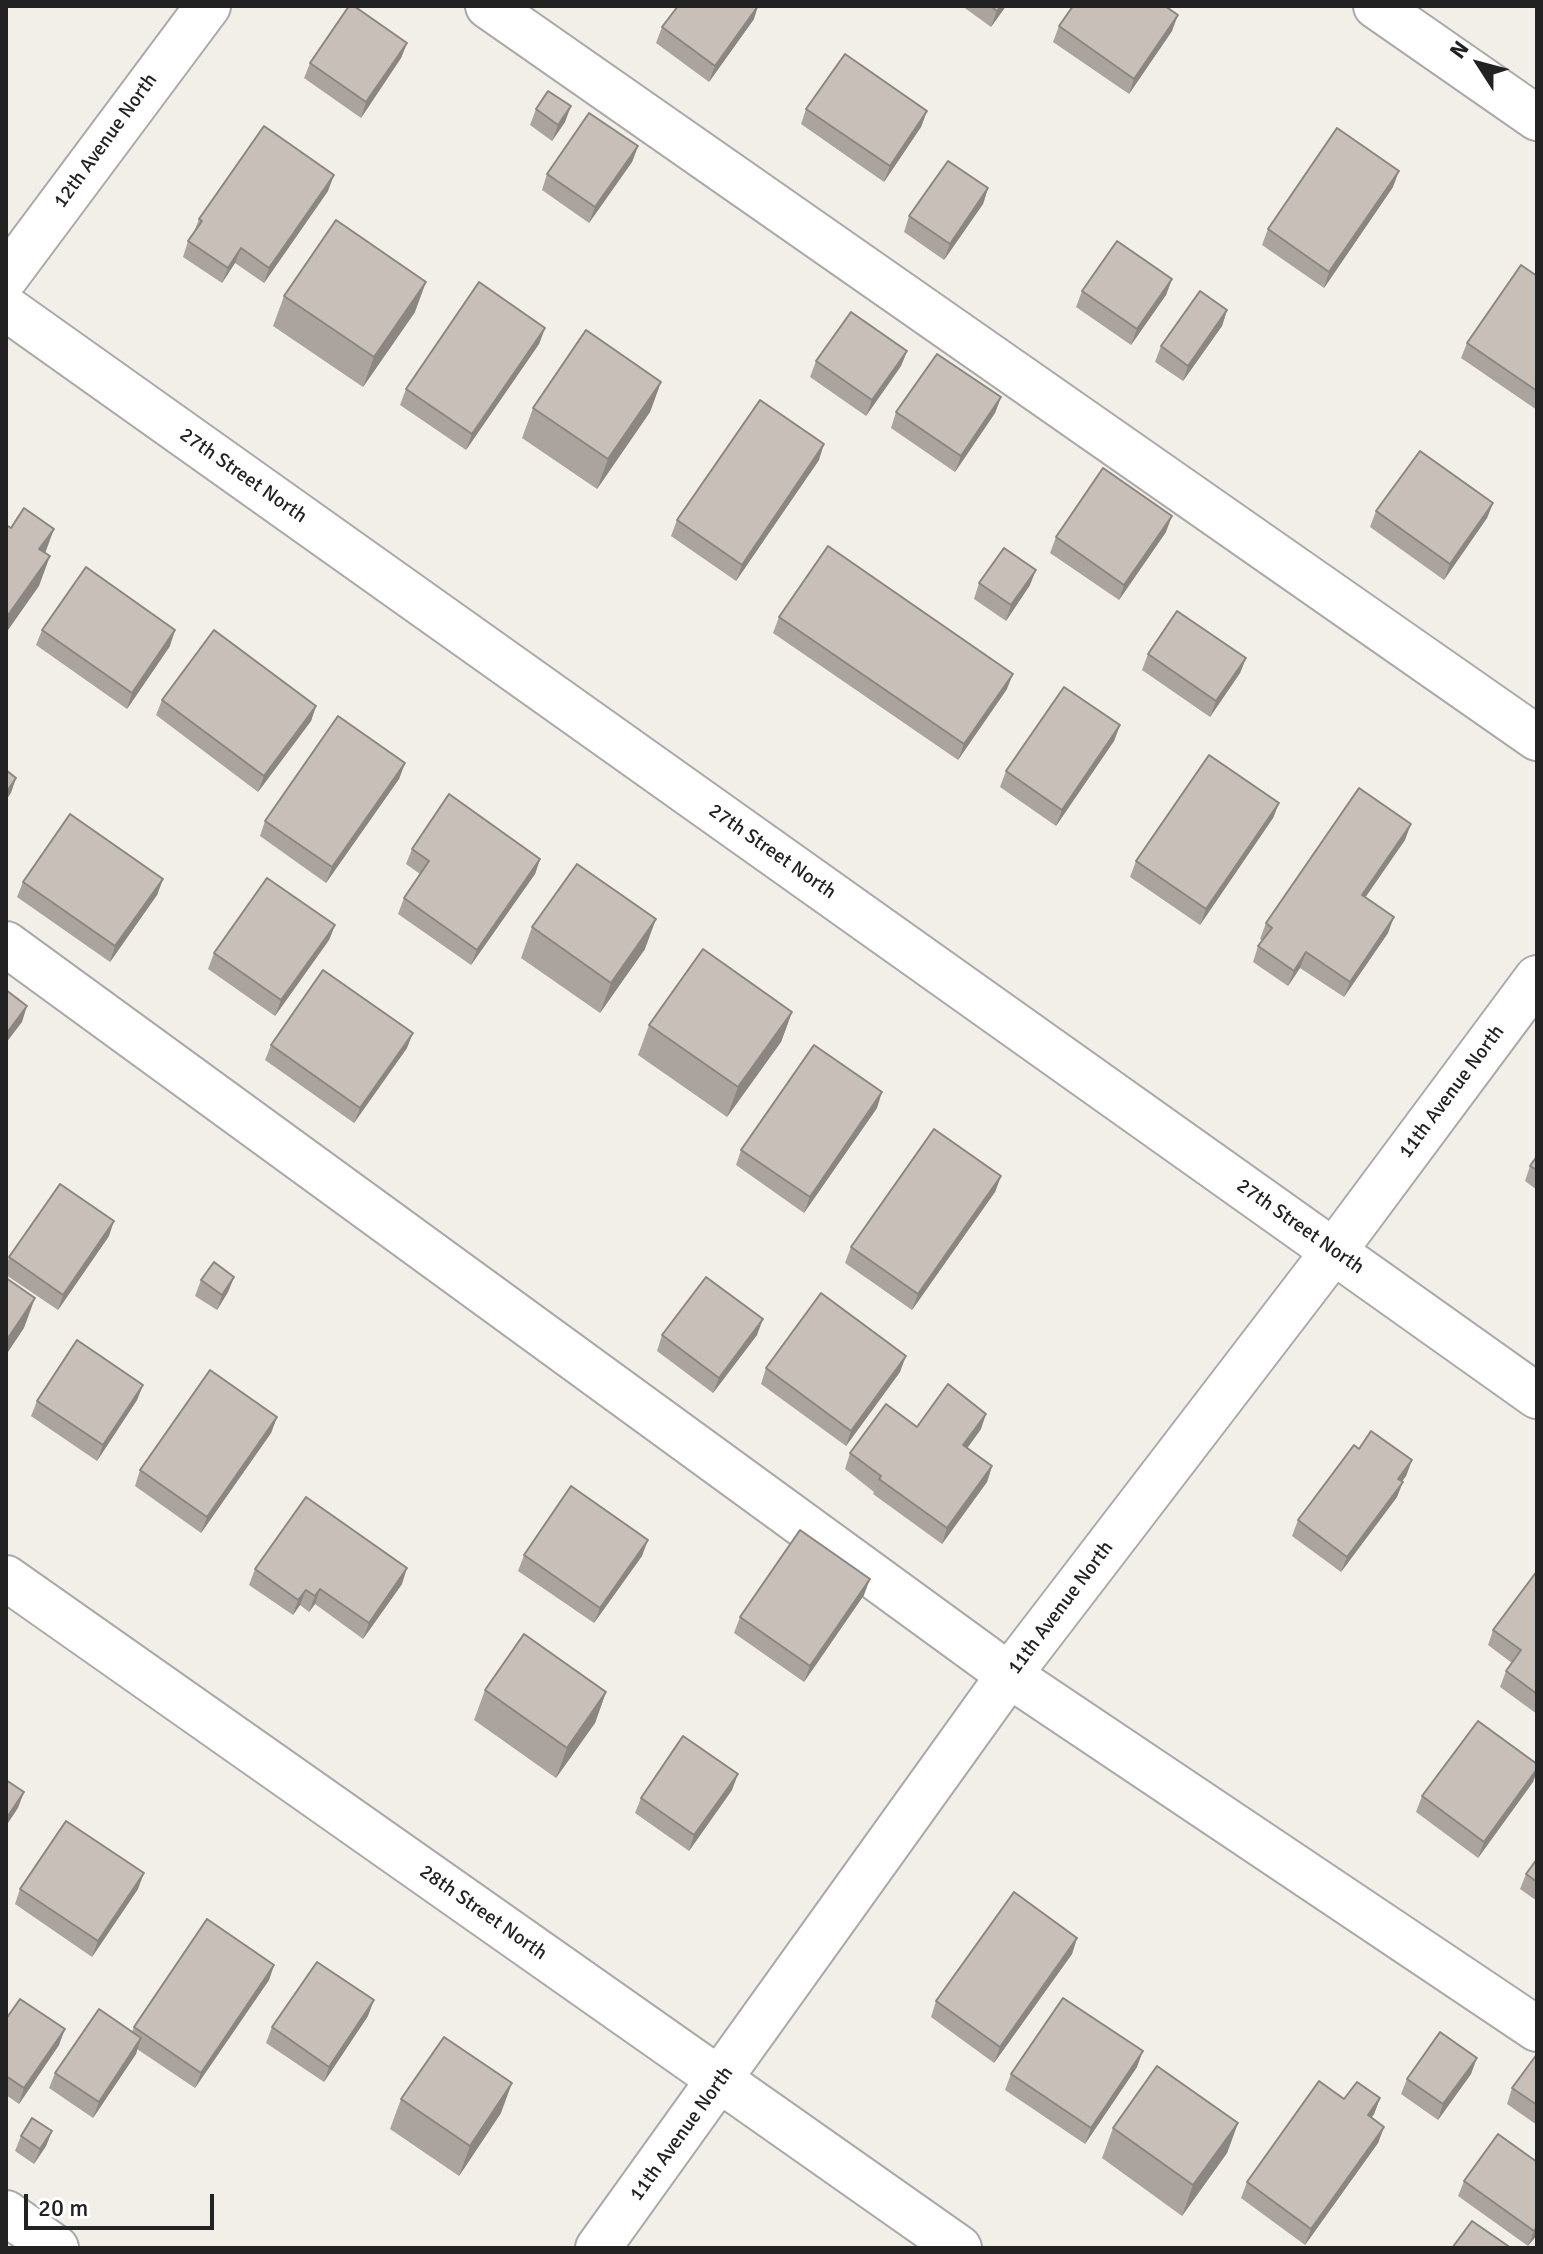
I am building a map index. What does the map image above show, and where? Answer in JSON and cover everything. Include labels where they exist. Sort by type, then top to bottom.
[{"type":"street","name":"12th Avenue North","points":[[6,277],[208,6]]},
{"type":"street","points":[[488,6],[1537,738]]},
{"type":"street","points":[[1376,6],[1537,118]]},
{"type":"street","name":"27th Street North","points":[[6,308],[1537,1396]]},
{"type":"street","points":[[6,944],[1009,1675],[1537,2029]]},
{"type":"street","name":"11th Avenue North","points":[[598,2248],[721,2081],[1009,1675],[1334,1251],[1537,978]]},
{"type":"street","name":"28th Street North","points":[[6,1578],[959,2248]]},
{"type":"street","points":[[6,2213],[56,2248]]},
{"type":"building","points":[[349,6],[354,6],[407,43],[366,102],[310,63]]},
{"type":"building","points":[[678,6],[758,6],[715,66],[662,27]]},
{"type":"building","points":[[1073,6],[1165,6],[1178,15],[1134,79],[1059,26]]},
{"type":"building","points":[[845,54],[927,111],[890,166],[806,109]]},
{"type":"building","points":[[548,91],[571,106],[558,125],[536,109]]},
{"type":"building","points":[[589,113],[638,146],[595,207],[547,174]]},
{"type":"building","points":[[264,126],[334,175],[269,268],[241,248],[228,268],[188,241],[202,221],[199,219]]},
{"type":"building","points":[[1337,128],[1399,171],[1329,272],[1268,229]]},
{"type":"building","points":[[948,161],[988,188],[950,244],[909,216]]},
{"type":"building","points":[[336,220],[426,282],[374,357],[284,296]]},
{"type":"building","points":[[1117,241],[1172,279],[1137,329],[1082,291]]},
{"type":"building","points":[[1521,265],[1537,276],[1537,391],[1467,343]]},
{"type":"building","points":[[479,282],[545,328],[472,434],[406,389]]},
{"type":"building","points":[[1200,291],[1227,310],[1188,366],[1161,346]]},
{"type":"building","points":[[851,312],[907,351],[872,400],[816,361]]},
{"type":"building","points":[[586,330],[661,382],[608,459],[533,408]]},
{"type":"building","points":[[937,354],[1001,397],[961,456],[896,412]]},
{"type":"building","points":[[760,400],[824,444],[742,565],[677,520]]},
{"type":"building","points":[[1420,451],[1493,503],[1450,564],[1376,511]]},
{"type":"building","points":[[1103,468],[1172,516],[1124,585],[1056,537]]},
{"type":"building","points":[[24,508],[54,529],[39,549],[50,556],[6,618],[6,525],[11,528]]},
{"type":"building","points":[[828,546],[1013,674],[964,744],[779,617]]},
{"type":"building","points":[[1004,548],[1036,570],[1011,605],[979,583]]},
{"type":"building","points":[[86,567],[175,630],[132,693],[42,630]]},
{"type":"building","points":[[1177,611],[1246,658],[1216,701],[1148,654]]},
{"type":"building","points":[[214,630],[316,706],[264,776],[162,700]]},
{"type":"building","points":[[1064,687],[1120,725],[1062,810],[1006,771]]},
{"type":"building","points":[[338,716],[405,763],[332,867],[265,821]]},
{"type":"building","points":[[1209,755],[1279,803],[1206,909],[1136,861]]},
{"type":"building","points":[[6,770],[16,778],[6,793]]},
{"type":"building","points":[[1359,788],[1411,824],[1362,895],[1394,917],[1350,982],[1306,952],[1294,971],[1258,946],[1272,928],[1266,923]]},
{"type":"building","points":[[449,794],[540,859],[477,950],[404,898],[429,861],[412,849]]},
{"type":"building","points":[[70,814],[163,879],[115,946],[23,882]]},
{"type":"building","points":[[577,864],[656,919],[611,983],[532,927]]},
{"type":"building","points":[[267,878],[335,925],[281,1000],[214,953]]},
{"type":"building","points":[[703,949],[792,1012],[738,1087],[649,1025]]},
{"type":"building","points":[[323,970],[413,1033],[360,1108],[271,1045]]},
{"type":"building","points":[[6,990],[27,1006],[6,1034]]},
{"type":"building","points":[[814,1045],[882,1092],[810,1197],[741,1150]]},
{"type":"building","points":[[934,1129],[1001,1176],[918,1294],[851,1247]]},
{"type":"building","points":[[1537,1156],[1537,1170],[1530,1166]]},
{"type":"building","points":[[60,1184],[114,1221],[63,1295],[9,1257]]},
{"type":"building","points":[[214,1262],[234,1277],[222,1295],[201,1280]]},
{"type":"building","points":[[706,1277],[763,1319],[719,1378],[662,1335]]},
{"type":"building","points":[[6,1278],[35,1298],[6,1341]]},
{"type":"building","points":[[821,1293],[906,1356],[851,1431],[766,1368]]},
{"type":"building","points":[[77,1340],[143,1385],[103,1445],[37,1401]]},
{"type":"building","points":[[210,1370],[277,1417],[207,1517],[140,1470]]},
{"type":"building","points":[[948,1384],[986,1414],[963,1445],[992,1466],[947,1528],[879,1479],[881,1476],[850,1453],[886,1404],[917,1427]]},
{"type":"building","points":[[1371,1431],[1412,1460],[1398,1479],[1403,1482],[1347,1557],[1298,1520],[1354,1445],[1359,1449]]},
{"type":"building","points":[[571,1486],[648,1540],[600,1608],[524,1555]]},
{"type":"building","points":[[306,1497],[407,1568],[369,1623],[320,1589],[315,1596],[306,1590],[298,1600],[255,1569]]},
{"type":"building","points":[[800,1530],[870,1579],[810,1666],[740,1617]]},
{"type":"building","points":[[1537,1571],[1537,1694],[1506,1671],[1521,1650],[1493,1630]]},
{"type":"building","points":[[524,1634],[606,1692],[567,1748],[485,1690]]},
{"type":"building","points":[[1478,1721],[1537,1764],[1537,1769],[1484,1842],[1422,1796]]},
{"type":"building","points":[[683,1736],[738,1774],[694,1835],[641,1798]]},
{"type":"building","points":[[6,1780],[24,1792],[6,1819]]},
{"type":"building","points":[[66,1821],[144,1873],[98,1941],[20,1889]]},
{"type":"building","points":[[1537,1859],[1537,1882],[1526,1874]]},
{"type":"building","points":[[1014,1892],[1077,1938],[1000,2047],[936,2001]]},
{"type":"building","points":[[207,1919],[274,1965],[201,2073],[134,2027]]},
{"type":"building","points":[[317,1962],[374,2000],[329,2067],[272,2027]]},
{"type":"building","points":[[1063,1998],[1143,2051],[1091,2128],[1011,2074]]},
{"type":"building","points":[[20,1999],[65,2029],[24,2088],[6,2076],[6,2019]]},
{"type":"building","points":[[99,2009],[141,2038],[99,2102],[55,2073]]},
{"type":"building","points":[[1440,2032],[1477,2058],[1443,2104],[1407,2079]]},
{"type":"building","points":[[444,2037],[512,2083],[470,2146],[401,2099]]},
{"type":"building","points":[[1537,2054],[1537,2105],[1512,2088]]},
{"type":"building","points":[[1157,2066],[1238,2123],[1193,2185],[1113,2128]]},
{"type":"building","points":[[1319,2081],[1344,2099],[1357,2082],[1380,2098],[1368,2115],[1384,2127],[1311,2229],[1247,2182]]},
{"type":"building","points":[[32,2118],[52,2131],[40,2149],[21,2136]]},
{"type":"building","points":[[1498,2134],[1537,2162],[1537,2227],[1534,2231],[1464,2181]]},
{"type":"building","points":[[1472,2221],[1511,2248],[1452,2248]]}]
